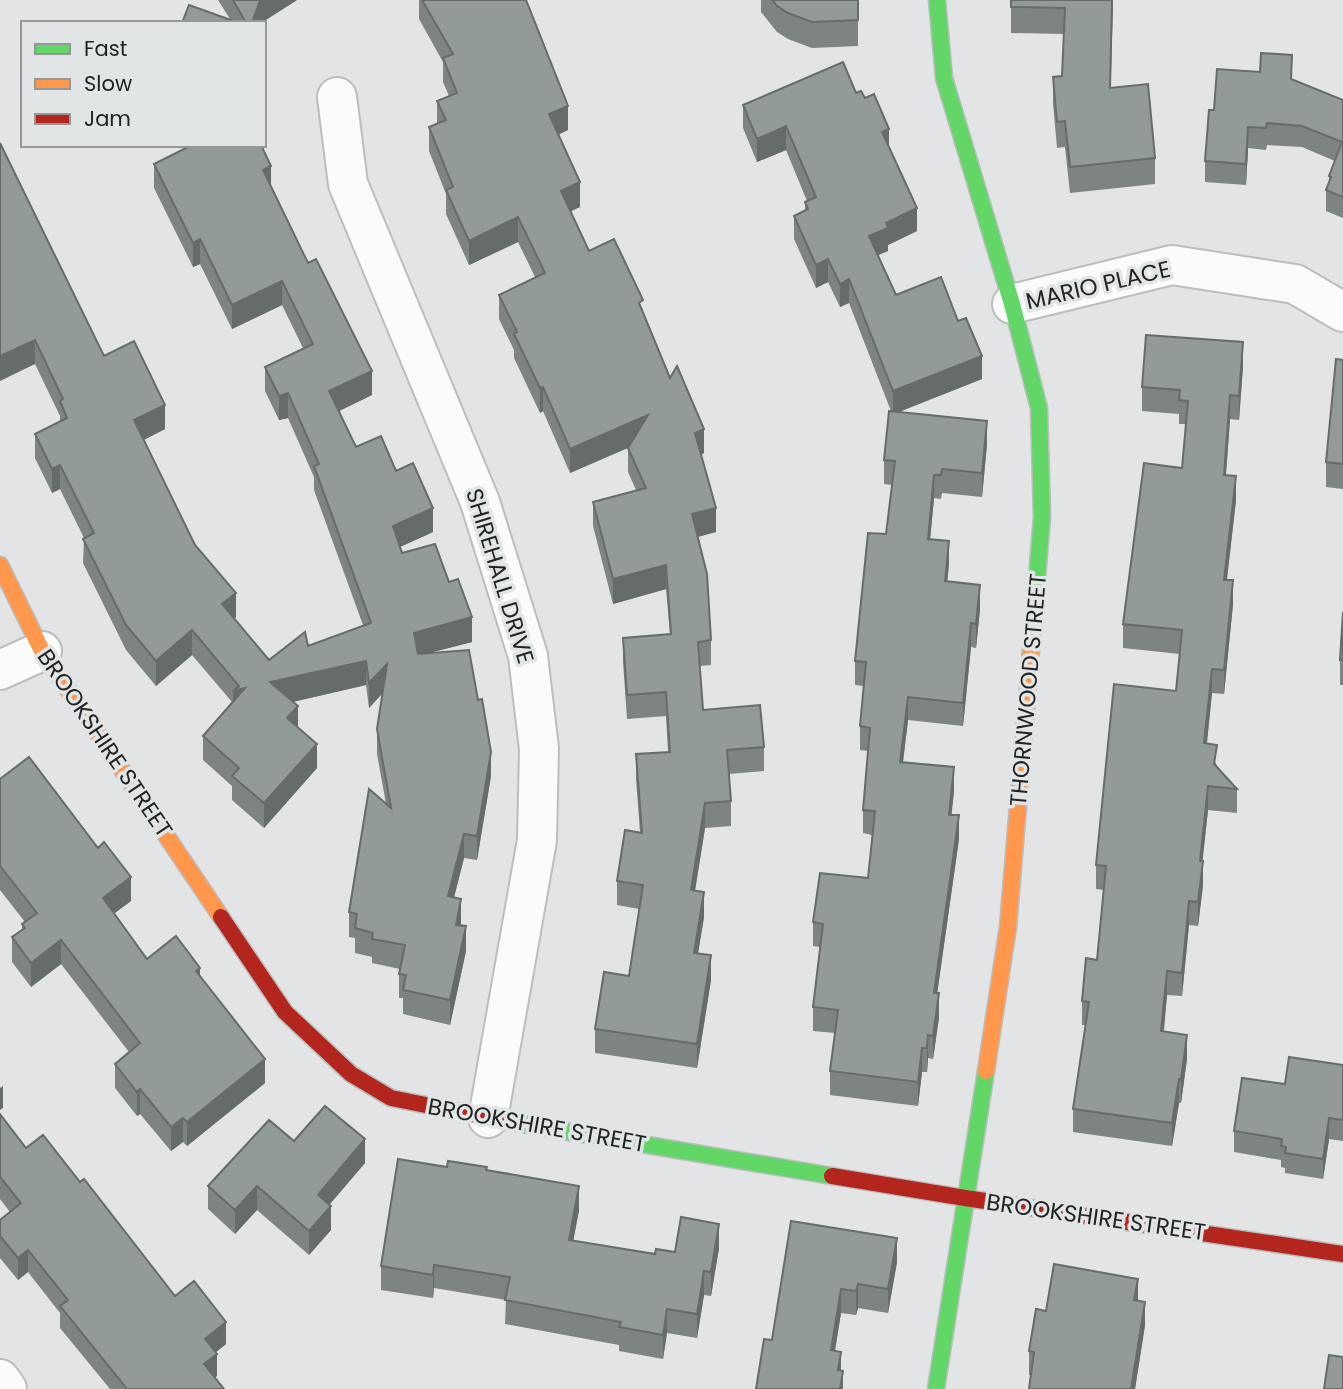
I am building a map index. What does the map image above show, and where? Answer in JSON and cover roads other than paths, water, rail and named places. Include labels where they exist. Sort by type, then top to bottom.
[{"type":"street","name":"THORNWOOD STREET","points":[[936,1389],[1008,928],[1042,517],[1039,408],[1012,304],[944,78],[937,0]]},
{"type":"street","name":"SHIREHALL DRIVE","points":[[337,97],[348,184],[480,502],[528,656],[539,749],[537,840],[488,1118]]},
{"type":"street","name":"MARIO PLACE","points":[[1012,304],[1172,265],[1295,284],[1343,312]]},
{"type":"street","name":"BROOKSHIRE STREET","points":[[0,565],[42,651],[285,1012],[351,1074],[391,1098],[488,1118],[965,1198],[1343,1254]]},
{"type":"street","points":[[0,670],[42,651]]},
{"type":"street","points":[[0,1379],[8,1389]]}]
